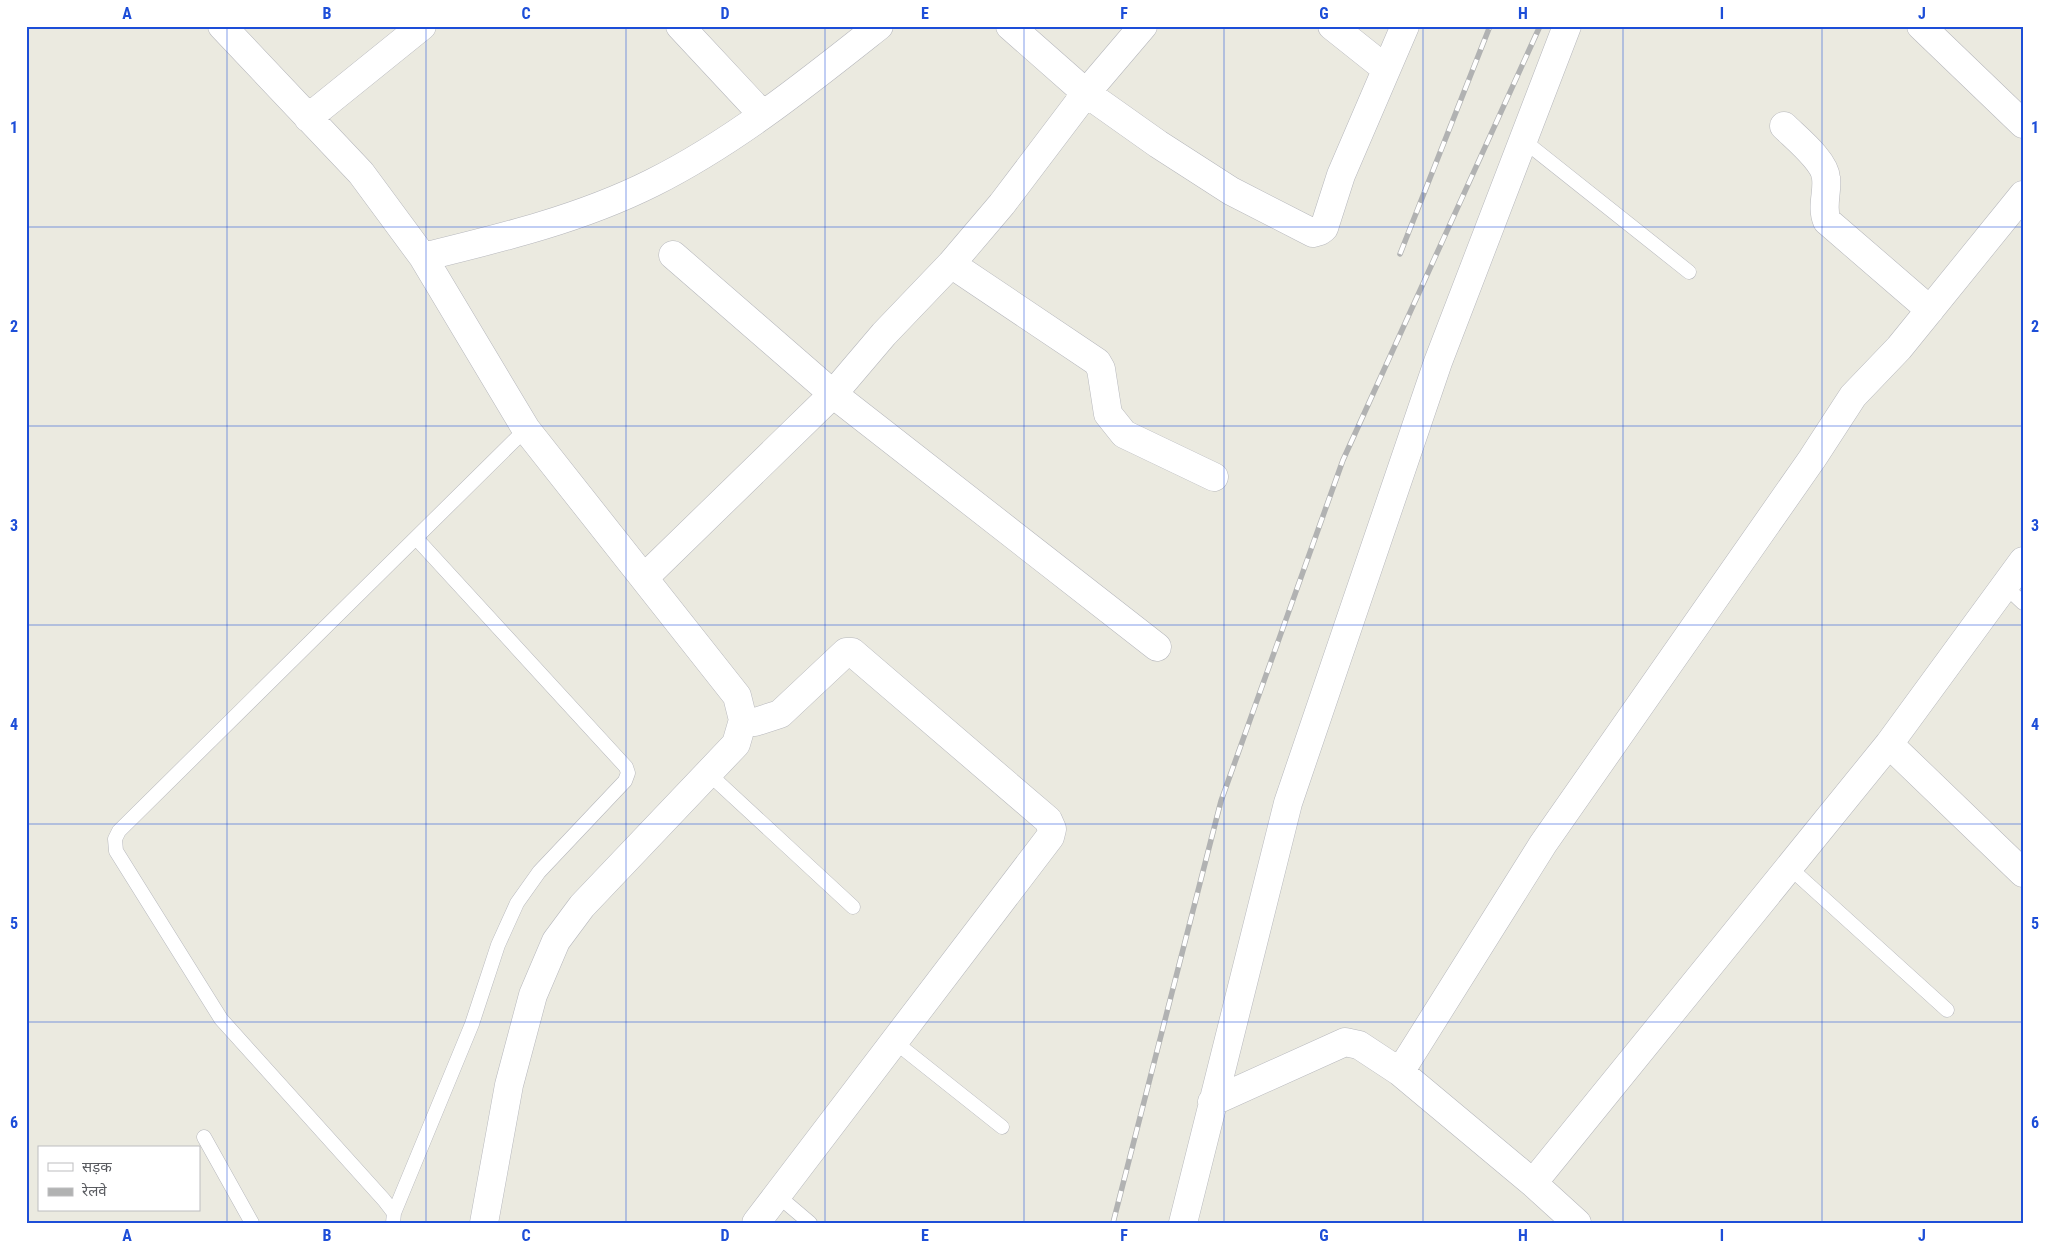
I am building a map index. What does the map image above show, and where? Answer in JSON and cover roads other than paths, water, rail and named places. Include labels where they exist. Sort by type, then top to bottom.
[{"type":"street","points":[[222,26],[361,173],[423,257],[526,429],[737,696],[743,720],[736,744],[582,906],[556,941],[533,995],[509,1085],[484,1223]]},
{"type":"street","points":[[308,118],[422,26]]},
{"type":"street","points":[[680,26],[762,114]]},
{"type":"street","points":[[423,257],[522,233],[596,207],[652,183],[705,153],[804,86],[879,26]]},
{"type":"street","points":[[1010,26],[1086,93],[1158,144],[1231,192],[1313,233],[1324,228],[1341,175],[1404,26]]},
{"type":"street","points":[[644,578],[833,394],[884,334],[951,264],[1002,204],[1086,93],[1143,26]]},
{"type":"street","points":[[1332,26],[1386,69]]},
{"type":"street","points":[[1183,1223],[1288,802],[1438,362],[1567,26]]},
{"type":"street","points":[[1921,26],[2023,124]]},
{"type":"street","points":[[1784,126],[1822,165],[1826,177],[1824,206],[1827,221],[1930,310]]},
{"type":"street","points":[[1400,1072],[1543,844],[1812,459],[1853,396],[1899,348],[2023,195]]},
{"type":"street","points":[[672,256],[833,394],[1156,647]]},
{"type":"street","points":[[951,264],[1097,362],[1101,369],[1108,414],[1124,434],[1214,477]]},
{"type":"street","points":[[1533,1183],[1889,744],[2014,594],[2023,561]]},
{"type":"street","points":[[743,720],[755,722],[780,714],[846,652],[852,652],[1048,820],[1052,829],[1050,837],[756,1223]]},
{"type":"street","points":[[1889,744],[2023,873]]},
{"type":"street","points":[[1212,1102],[1345,1042],[1359,1045],[1400,1072],[1533,1183],[1577,1223]]},
{"type":"lane","points":[[1523,140],[1689,272]]},
{"type":"lane","points":[[394,1218],[384,1200],[221,1019],[116,851],[116,839],[119,831],[526,429]]},
{"type":"lane","points":[[394,1218],[472,1024],[498,945],[517,903],[539,872],[624,781],[628,773],[626,767],[416,538]]},
{"type":"lane","points":[[708,773],[853,907]]},
{"type":"lane","points":[[1789,867],[1947,1010]]},
{"type":"lane","points":[[895,1042],[1002,1127]]},
{"type":"lane","points":[[204,1137],[252,1223]]},
{"type":"lane","points":[[777,1195],[810,1223]]},
{"type":"railway","points":[[1400,254],[1490,26]]},
{"type":"railway","points":[[1113,1223],[1221,801],[1343,460],[1540,26]]}]
